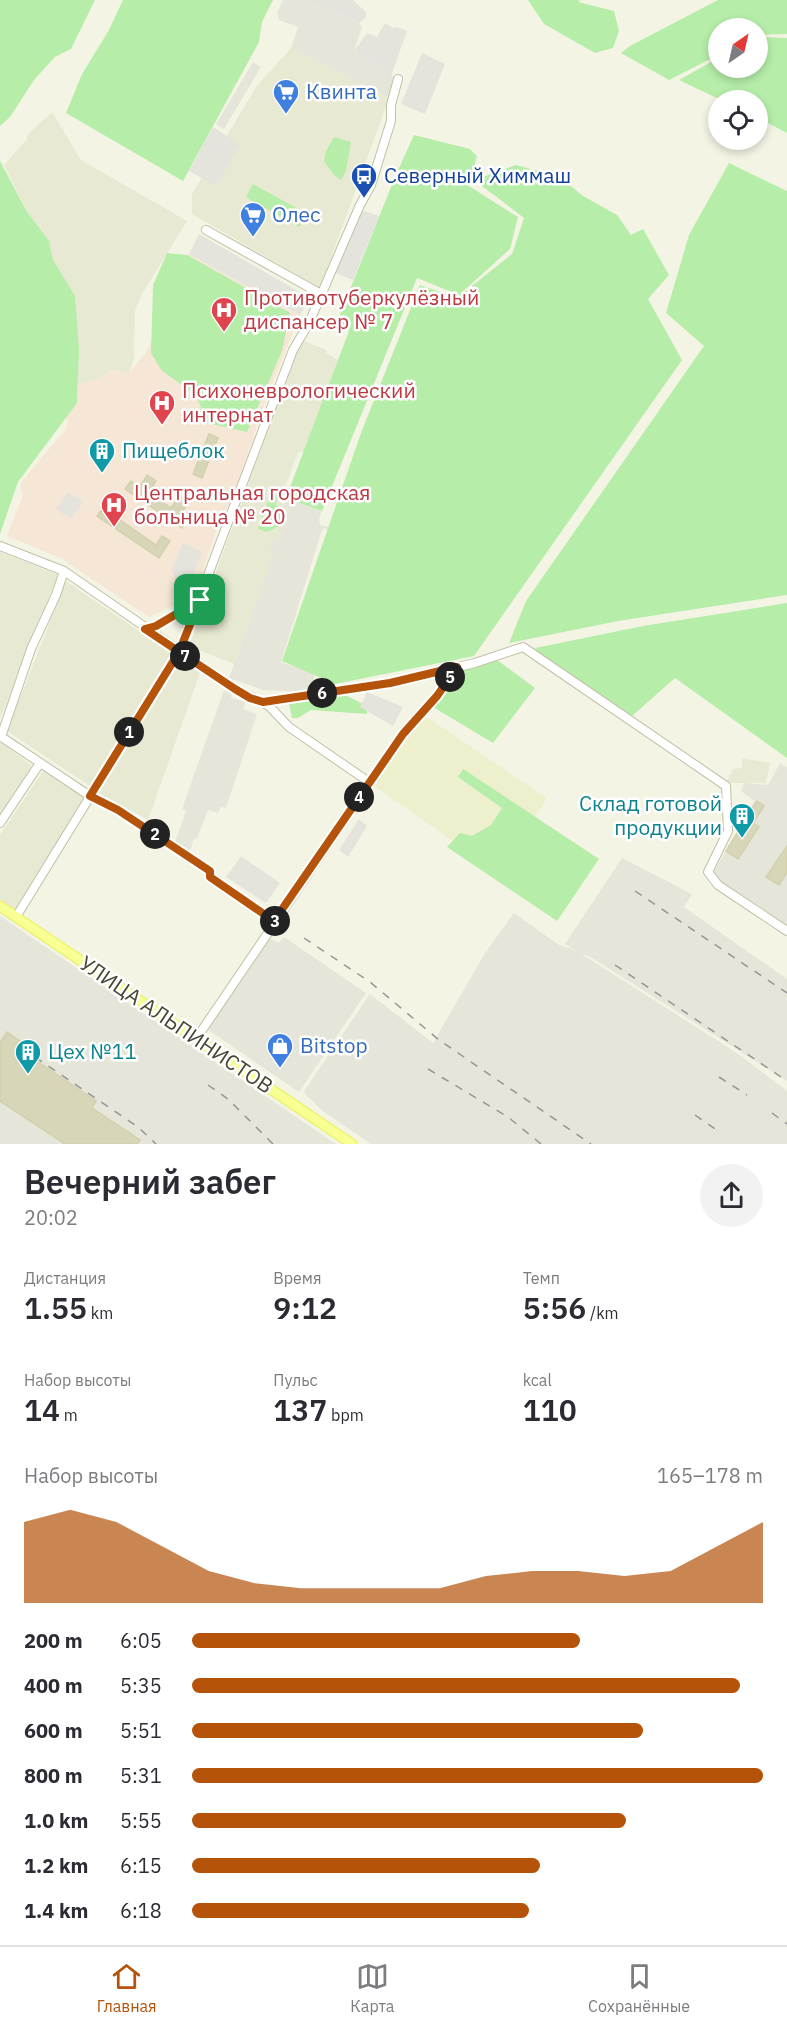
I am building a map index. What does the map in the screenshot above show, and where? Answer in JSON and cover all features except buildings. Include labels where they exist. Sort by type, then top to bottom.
[{"type":"main road","name":"УЛИЦА АЛЬПИНИСТОВ","points":[[0,906],[352,1144]]},
{"type":"street","points":[[16,917],[179,652],[293,351],[309,323],[371,185],[391,121],[391,105],[398,79]]},
{"type":"street","points":[[206,230],[321,294]]},
{"type":"street","points":[[0,546],[64,571],[242,694],[272,708],[289,727],[369,782]]},
{"type":"street","points":[[64,571],[57,595],[31,649],[0,736],[90,796],[118,810],[194,860],[210,871],[210,877],[274,921]]},
{"type":"street","points":[[145,629],[156,626],[200,600]]},
{"type":"street","points":[[263,702],[390,683],[457,667],[523,647],[726,786],[728,831],[708,872],[718,885],[787,931]]},
{"type":"street","points":[[196,1039],[369,782],[407,729],[437,696],[457,667]]},
{"type":"street","points":[[0,823],[40,763]]},
{"type":"shaded area","points":[[283,0],[303,0],[359,23],[362,27],[354,51],[396,79],[389,98],[291,48],[298,27],[279,20],[277,13]]},
{"type":"shaded area","points":[[303,0],[353,0],[366,12],[366,17],[359,23]]},
{"type":"shaded area","points":[[385,23],[393,28],[397,27],[407,31],[391,76],[354,51],[367,33],[377,37]]},
{"type":"shaded area","points":[[291,48],[389,98],[320,288],[192,214],[192,194],[256,87]]},
{"type":"shaded area","points":[[422,53],[445,64],[425,114],[401,104]]},
{"type":"shaded area","points":[[253,62],[261,67],[224,129],[216,124]]},
{"type":"shaded area","points":[[52,112],[81,160],[187,221],[142,294],[135,311],[134,359],[129,373],[111,369],[102,378],[78,384],[79,351],[38,234],[4,165],[27,139],[27,135]]},
{"type":"shaded area","points":[[213,127],[240,144],[216,186],[189,171]]},
{"type":"shaded area","points":[[362,210],[379,216],[353,280],[336,273]]},
{"type":"shaded area","points":[[199,234],[310,298],[300,315],[189,254]]},
{"type":"shaded area","points":[[189,254],[300,315],[267,397],[232,499],[220,520],[194,596],[149,617],[62,559],[7,536],[23,495],[20,487],[23,480],[65,430],[68,422],[66,417],[77,403],[78,384],[102,378],[111,369],[129,373],[147,351]]},
{"type":"shaded area","points":[[301,340],[327,350],[326,353],[338,360],[304,453],[299,451],[279,501],[290,509],[234,664],[189,646]]},
{"type":"shaded area","points":[[68,492],[83,502],[71,519],[56,509]]},
{"type":"shaded area","points":[[286,498],[322,511],[319,519],[320,525],[330,527],[329,530],[324,528],[321,533],[281,662],[314,673],[314,692],[263,690],[229,678],[274,552],[270,550],[273,540],[278,541],[290,509],[284,506]]},
{"type":"shaded area","points":[[183,543],[202,552],[192,580],[177,584],[172,569]]},
{"type":"shaded area","points":[[0,552],[58,575],[0,719]]},
{"type":"shaded area","points":[[66,581],[171,653],[90,786],[7,731]]},
{"type":"shaded area","points":[[181,657],[200,673],[148,820],[97,792]]},
{"type":"shaded area","points":[[224,690],[232,694],[231,698],[246,702],[243,709],[257,714],[226,808],[221,807],[218,813],[208,810],[189,854],[184,852],[185,849],[174,845],[186,811],[182,809]]},
{"type":"shaded area","points":[[367,692],[403,707],[393,726],[360,707]]},
{"type":"shaded area","points":[[428,718],[547,798],[499,873],[373,785],[417,724]]},
{"type":"shaded area","points":[[0,742],[32,766],[0,815]]},
{"type":"shaded area","points":[[742,758],[770,763],[766,783],[726,783],[733,769],[742,768]]},
{"type":"shaded area","points":[[780,763],[787,768],[787,925],[712,875],[754,801],[741,791],[744,783],[768,785]]},
{"type":"shaded area","points":[[44,770],[86,795],[15,910],[0,899],[0,835]]},
{"type":"shaded area","points":[[359,819],[367,826],[348,857],[339,850]]},
{"type":"shaded area","points":[[241,856],[280,883],[266,903],[226,877]]},
{"type":"shaded area","points":[[622,858],[692,894],[684,907],[787,979],[787,1081],[592,958],[580,953],[737,1053],[787,1091],[787,1144],[371,1144],[324,1112],[306,1095],[304,1091],[370,994],[433,1043],[485,953],[514,913],[559,945],[575,950],[565,944]]},
{"type":"shaded area","points":[[0,916],[336,1144],[0,1144]]},
{"type":"shaded area","points":[[284,937],[366,993],[299,1092],[207,1029],[269,938],[278,943]]},
{"type":"green space","points":[[0,0],[95,0],[71,49],[55,57],[34,80],[10,117],[0,126]]},
{"type":"green space","points":[[123,0],[273,0],[262,22],[259,42],[183,181],[66,113],[82,74],[109,30]]},
{"type":"green space","points":[[528,0],[580,0],[578,2],[614,11],[619,31],[613,48],[595,53],[544,24]]},
{"type":"green space","points":[[718,0],[787,0],[787,34],[768,35],[768,18],[708,18],[708,60],[669,80],[621,53],[630,46]]},
{"type":"green space","points":[[768,37],[787,38],[787,133],[768,123],[768,90],[708,90],[708,94],[679,80],[708,64],[708,78],[768,78]]},
{"type":"green space","points":[[414,135],[470,149],[477,156],[469,186],[518,217],[510,249],[459,295],[417,278],[322,511],[286,498],[349,331],[337,322]]},
{"type":"green space","points":[[334,137],[351,142],[346,171],[341,180],[334,175],[324,161],[326,151]]},
{"type":"green space","points":[[0,161],[27,212],[49,241],[53,260],[75,296],[79,351],[77,403],[18,482],[0,534]]},
{"type":"green space","points":[[729,163],[787,191],[787,595],[618,621],[509,643],[526,601],[704,346],[666,313],[689,235]]},
{"type":"green space","points":[[516,165],[560,177],[583,196],[617,215],[631,235],[643,229],[669,275],[648,299],[682,360],[474,656],[335,684],[282,661],[361,433],[420,285],[457,298],[512,254],[524,218],[474,180]]},
{"type":"green space","points":[[253,184],[307,214],[299,227],[246,197]]},
{"type":"green space","name":"Противотуберкулёзный диспансер № 7","points":[[167,253],[187,255],[290,313],[282,351],[247,432],[207,423],[196,395],[162,371],[151,353],[153,285]]},
{"type":"green space","points":[[271,493],[277,495],[276,505],[284,512],[279,526],[267,532],[258,529]]},
{"type":"green space","points":[[787,603],[787,758],[675,678],[632,716],[541,656],[535,648],[643,626]]},
{"type":"green space","points":[[497,660],[535,688],[493,743],[433,707],[461,668]]},
{"type":"green space","points":[[345,695],[367,706],[367,714],[311,710],[298,718],[292,718],[289,703]]},
{"type":"green space","points":[[463,769],[599,859],[557,921],[447,847],[460,833],[472,836],[491,825],[502,808],[458,777]]},
{"type":"railway","points":[[635,891],[787,993]]},
{"type":"railway","points":[[304,938],[370,982],[439,1040],[591,1144]]},
{"type":"railway","points":[[615,965],[787,1081]]},
{"type":"railway","points":[[22,1048],[138,1127],[156,1144]]},
{"type":"railway","points":[[428,1069],[508,1117],[541,1144]]},
{"type":"railway","points":[[719,1077],[747,1095]]},
{"type":"railway","points":[[208,1085],[228,1099],[273,1144]]},
{"type":"railway","points":[[772,1113],[787,1124]]},
{"type":"railway","points":[[695,1115],[721,1133]]},
{"type":"place","name":"Квинта","points":[[286,115]]},
{"type":"place","name":"Северный Химмаш","points":[[364,199]]},
{"type":"place","name":"Олес","points":[[253,238]]},
{"type":"place","name":"Противотуберкулёзный диспансер № 7","points":[[224,333]]},
{"type":"place","name":"Психоневрологический интернат","points":[[162,426]]},
{"type":"place","name":"Пищеблок","points":[[102,474]]},
{"type":"place","name":"Центральная городская больница № 20","points":[[114,528]]},
{"type":"place","name":"Склад готовой продукции","points":[[742,839]]},
{"type":"place","name":"Bitstop","points":[[280,1069]]},
{"type":"place","name":"Цех №11","points":[[28,1075]]},
{"type":"route","points":[[200,600],[156,626],[145,629],[179,652],[235,689],[242,694],[263,702],[390,683],[457,667],[437,696],[403,734],[274,921],[210,877],[210,871],[194,860],[118,810],[90,796],[179,652],[200,600]]}]
